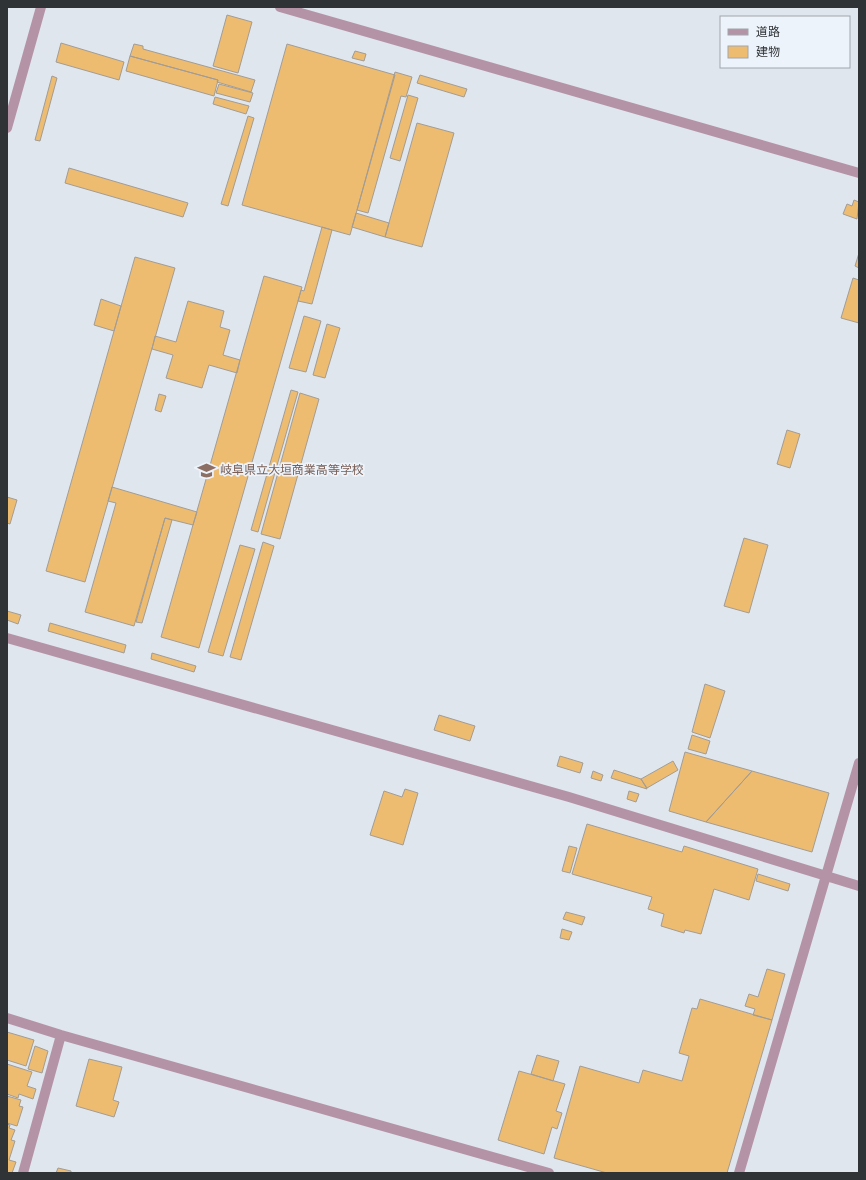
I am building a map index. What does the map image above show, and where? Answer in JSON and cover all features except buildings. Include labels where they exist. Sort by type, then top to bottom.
[{"type":"street","points":[[7,128],[41,7]]},
{"type":"street","points":[[280,7],[859,173]]},
{"type":"street","points":[[7,638],[569,797],[859,886]]},
{"type":"street","points":[[739,1173],[859,763]]},
{"type":"street","points":[[7,1018],[61,1035],[549,1173]]},
{"type":"street","points":[[23,1173],[61,1035]]},
{"type":"place","name":"岐阜県立大垣商業高等学校","points":[[207,470]]}]
